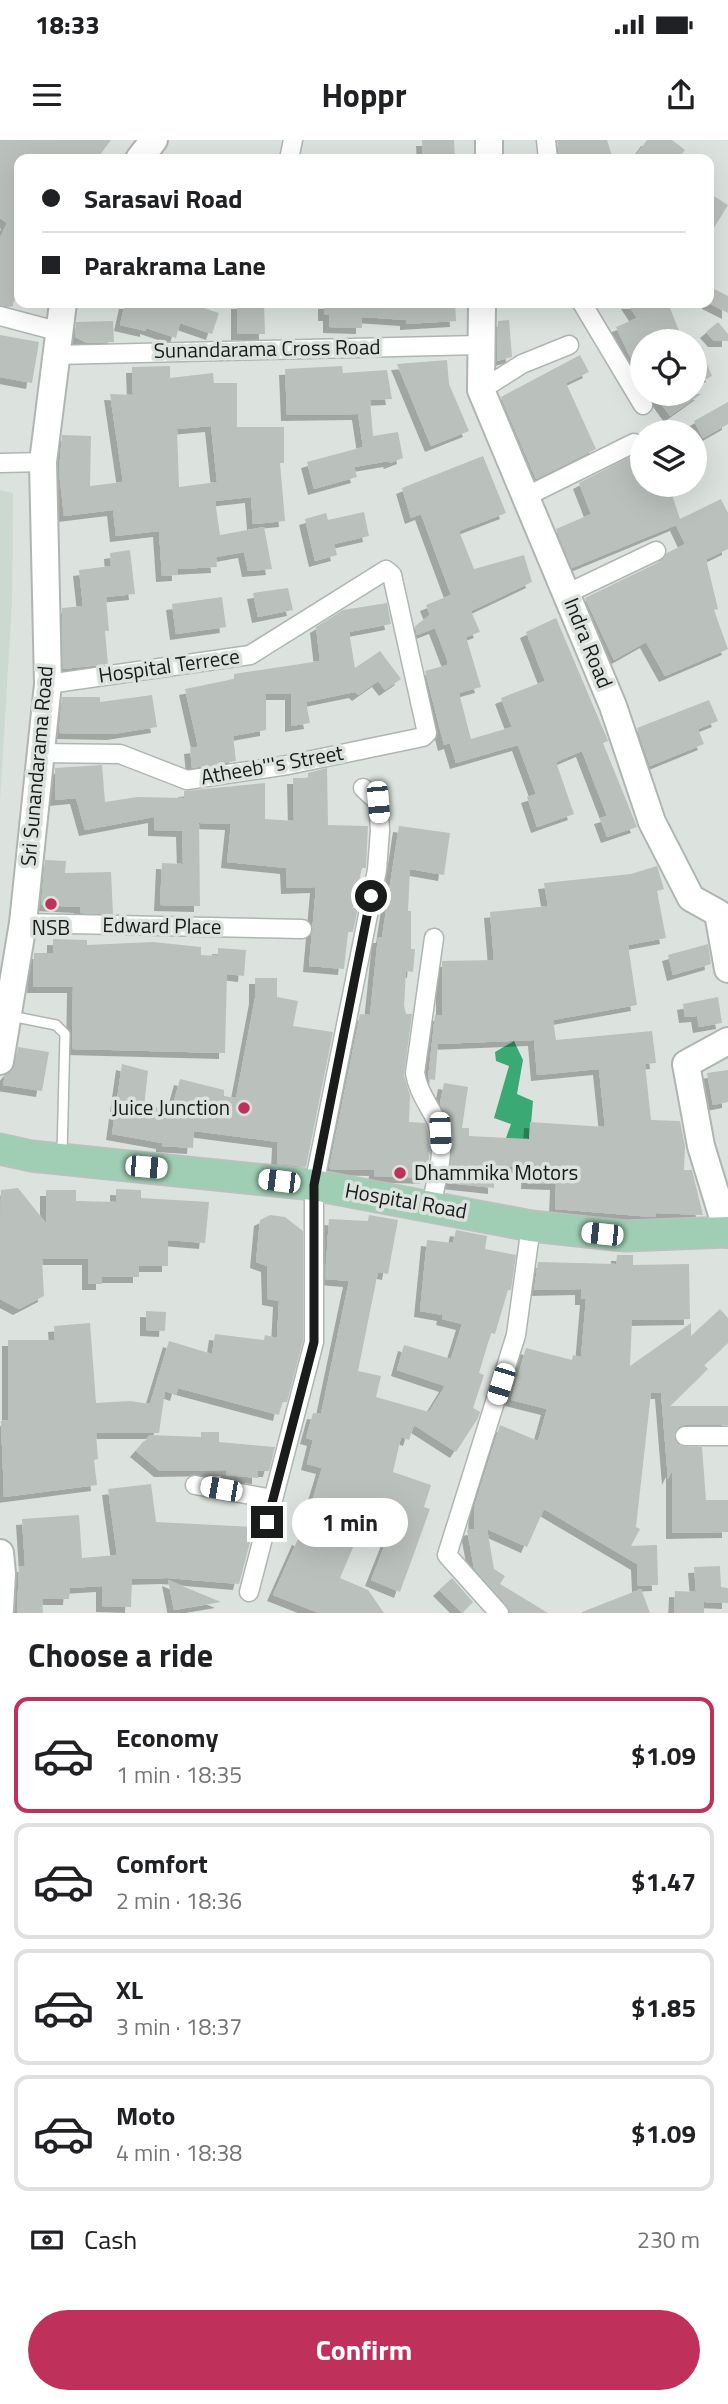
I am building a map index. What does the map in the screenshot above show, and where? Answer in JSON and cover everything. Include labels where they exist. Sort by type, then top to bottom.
[{"type":"main road","name":"Hospital Road","points":[[0,1149],[61,1159],[314,1185],[432,1205],[531,1226],[625,1236],[728,1233]]},
{"type":"street","points":[[143,154],[154,140]]},
{"type":"street","name":"Sri Sunandarama Road","points":[[0,1061],[23,923],[48,684],[43,462],[62,308]]},
{"type":"street","name":"Indra Road","points":[[482,308],[481,390],[613,706],[652,822],[691,898],[718,913],[728,969]]},
{"type":"street","points":[[585,308],[630,383]]},
{"type":"street","name":"Sunandarama Cross Road","points":[[0,316],[56,343],[480,345]]},
{"type":"street","points":[[481,390],[522,364],[569,345]]},
{"type":"street","points":[[525,497],[630,445]]},
{"type":"street","points":[[0,463],[43,462]]},
{"type":"street","points":[[568,593],[656,551]]},
{"type":"street","name":"Hospital Terrece","points":[[48,684],[250,655],[386,570],[392,575],[395,588],[427,733],[424,737]]},
{"type":"street","name":"Atheeb'''s Street","points":[[40,753],[120,754],[187,780],[288,765],[424,737]]},
{"type":"street","points":[[249,1592],[314,1342],[314,1185],[377,870],[380,830],[378,802],[363,788]]},
{"type":"street","name":"Edward Place","points":[[23,923],[302,929]]},
{"type":"street","points":[[432,1205],[441,1153],[440,1133],[420,1093],[415,1073],[434,938]]},
{"type":"street","points":[[728,1041],[686,1064],[701,1146],[728,1233]]},
{"type":"street","points":[[499,1613],[447,1555],[516,1335],[531,1226]]},
{"type":"street","points":[[685,1436],[728,1436]]},
{"type":"street","points":[[195,1485],[273,1499]]},
{"type":"street","points":[[0,1553],[0,1609]]},
{"type":"lane","points":[[7,1015],[57,1025],[65,1034],[61,1159]]},
{"type":"shaded area","points":[[0,490],[13,493],[12,604],[0,800]]},
{"type":"shaded area","points":[[514,1041],[523,1060],[517,1094],[533,1101],[529,1147],[506,1138],[511,1124],[494,1118],[509,1066],[496,1061],[495,1052]]},
{"type":"building","points":[[0,140],[111,140],[101,154],[14,154],[14,301],[11,307],[0,305],[0,238],[7,223],[0,218]]},
{"type":"building","points":[[422,140],[454,140],[455,154],[423,154]]},
{"type":"building","points":[[557,140],[607,140],[611,154],[558,154]]},
{"type":"building","points":[[647,140],[672,140],[685,150],[682,154],[637,154]]},
{"type":"building","points":[[714,196],[728,205],[714,228]]},
{"type":"building","points":[[714,289],[728,296],[728,313],[714,306]]},
{"type":"building","points":[[124,308],[204,308],[219,313],[212,334],[180,323],[176,338],[146,328],[146,331],[120,325]]},
{"type":"building","points":[[237,308],[264,308],[265,334],[237,334]]},
{"type":"building","points":[[324,308],[455,308],[456,321],[406,324],[406,320],[362,317],[362,328],[329,327],[329,315],[324,315]]},
{"type":"building","points":[[630,308],[670,308],[678,329],[630,329],[630,357],[616,327],[637,318]]},
{"type":"building","points":[[509,320],[512,357],[497,361],[498,321]]},
{"type":"building","points":[[113,321],[114,342],[87,343],[75,337],[76,322]]},
{"type":"building","points":[[718,322],[728,334],[728,341],[714,341],[707,331]]},
{"type":"building","points":[[0,335],[39,342],[32,383],[0,377]]},
{"type":"building","points":[[580,355],[589,372],[566,383],[596,449],[536,479],[501,397]]},
{"type":"building","points":[[447,360],[449,384],[469,431],[431,446],[397,364]]},
{"type":"building","points":[[707,364],[712,376],[707,378]]},
{"type":"building","points":[[170,366],[170,378],[213,373],[214,383],[237,383],[237,427],[284,427],[284,463],[280,463],[285,521],[253,524],[251,497],[215,501],[220,535],[264,527],[272,569],[248,571],[244,552],[216,557],[217,567],[178,569],[178,575],[162,576],[159,531],[116,536],[113,510],[64,516],[59,471],[62,435],[91,436],[90,486],[123,482],[110,394],[133,395],[132,367]],"holes":[[[211,426],[217,482],[179,487],[177,429]]]},
{"type":"building","points":[[342,366],[343,373],[387,370],[392,399],[370,400],[373,436],[398,432],[403,458],[390,463],[354,467],[357,477],[314,489],[307,462],[363,447],[358,414],[287,415],[285,369]]},
{"type":"building","points":[[728,402],[728,424],[707,436],[707,420],[696,420]]},
{"type":"building","points":[[663,406],[684,406],[670,416]]},
{"type":"building","points":[[483,456],[506,513],[459,531],[474,569],[524,555],[532,582],[471,611],[480,632],[466,637],[481,687],[459,693],[471,739],[512,727],[501,698],[545,681],[526,632],[556,618],[608,741],[603,743],[637,827],[607,837],[600,818],[607,816],[582,751],[556,762],[574,814],[537,827],[527,797],[536,794],[518,745],[456,763],[450,743],[444,745],[425,671],[447,665],[448,662],[435,628],[417,635],[415,626],[430,615],[426,605],[451,595],[421,514],[411,518],[402,488]]},
{"type":"building","points":[[630,457],[630,497],[673,497],[680,519],[721,499],[728,513],[728,549],[707,559],[707,563],[718,609],[714,610],[728,649],[665,676],[646,642],[614,660],[585,598],[661,561],[667,553],[685,544],[676,525],[572,568],[556,529],[591,514],[579,483]]},
{"type":"building","points":[[364,512],[369,536],[334,544],[337,555],[315,561],[305,519],[326,513],[328,520]]},
{"type":"building","points":[[130,550],[135,594],[106,597],[108,664],[63,669],[62,608],[83,606],[79,570],[111,566],[110,553]]},
{"type":"building","points":[[288,588],[293,610],[258,617],[253,593]]},
{"type":"building","points":[[222,597],[226,627],[176,634],[172,604]]},
{"type":"building","points":[[387,603],[391,624],[349,632],[355,668],[380,651],[401,679],[385,690],[378,681],[358,695],[355,692],[306,702],[310,723],[291,726],[291,694],[266,694],[266,730],[233,736],[236,761],[192,768],[190,748],[198,747],[185,689],[234,679],[234,674],[320,661],[316,627],[343,610]]},
{"type":"building","points":[[152,695],[157,727],[113,734],[59,733],[62,697],[100,697],[100,702]]},
{"type":"building","points":[[709,700],[718,721],[698,729],[704,744],[650,766],[637,728]]},
{"type":"building","points":[[102,765],[105,802],[137,797],[184,798],[184,791],[265,783],[265,819],[294,821],[293,778],[308,778],[308,773],[327,768],[328,825],[368,826],[366,868],[362,868],[353,908],[358,908],[353,932],[348,932],[344,969],[309,966],[316,887],[287,888],[286,868],[227,862],[231,824],[199,823],[200,906],[160,905],[162,863],[183,864],[182,831],[154,830],[154,817],[85,830],[76,798],[55,800],[55,768]]},
{"type":"building","points":[[399,826],[450,833],[444,875],[410,869],[408,911],[411,911],[411,949],[415,949],[413,972],[406,971],[404,1006],[406,1014],[412,1014],[404,1075],[410,1096],[409,1122],[425,1123],[428,1132],[430,1150],[426,1178],[374,1176],[375,1170],[329,1169],[360,1014],[370,1015],[378,937],[382,937]]},
{"type":"building","points":[[45,860],[66,861],[65,873],[111,872],[113,914],[80,913],[80,907],[41,905]]},
{"type":"building","points":[[657,866],[664,889],[657,891],[666,938],[628,945],[637,1005],[553,1020],[556,1040],[652,1031],[656,1063],[645,1064],[651,1120],[680,1121],[685,1146],[684,1170],[692,1170],[703,1215],[656,1213],[656,1217],[652,1217],[555,1209],[556,1184],[527,1183],[528,1167],[494,1166],[494,1188],[448,1183],[452,1139],[440,1103],[444,1083],[468,1087],[462,1128],[469,1128],[469,1136],[529,1139],[530,1122],[605,1127],[599,1069],[537,1075],[534,1040],[438,1044],[435,1080],[428,1079],[435,1015],[442,1015],[442,961],[494,960],[490,912],[548,906],[544,883],[631,874]]},
{"type":"building","points":[[53,939],[87,940],[87,945],[153,942],[201,947],[201,955],[218,956],[218,948],[246,950],[244,976],[227,974],[225,1053],[72,1049],[73,987],[33,987],[34,953],[53,953]]},
{"type":"building","points":[[708,944],[711,964],[673,975],[668,955]]},
{"type":"building","points":[[255,978],[277,978],[277,997],[298,1001],[293,1026],[333,1032],[306,1167],[277,1164],[278,1142],[194,1131],[193,1148],[162,1146],[162,1143],[112,1134],[122,1064],[148,1071],[144,1107],[172,1108],[180,1079],[224,1090],[224,1096],[236,1098],[255,998]]},
{"type":"building","points":[[718,997],[722,1023],[699,1027],[697,1016],[685,1017],[683,1004]]},
{"type":"building","points":[[18,1047],[49,1052],[42,1091],[3,1085],[5,1076],[15,1064]]},
{"type":"building","points":[[728,1070],[728,1102],[713,1105],[707,1073]]},
{"type":"building","points":[[18,1188],[46,1223],[46,1190],[76,1190],[76,1201],[116,1202],[116,1189],[141,1190],[141,1198],[209,1202],[205,1243],[168,1240],[168,1266],[139,1266],[139,1277],[102,1277],[102,1284],[88,1284],[88,1259],[42,1259],[44,1296],[19,1309],[0,1299],[1,1190]]},
{"type":"building","points":[[270,1215],[285,1217],[303,1231],[303,1341],[287,1402],[282,1402],[279,1415],[178,1388],[176,1395],[165,1391],[159,1433],[96,1433],[98,1459],[94,1460],[97,1485],[4,1497],[1,1421],[8,1420],[8,1340],[55,1340],[54,1326],[90,1323],[96,1403],[130,1401],[150,1404],[169,1341],[212,1354],[215,1334],[264,1340],[265,1335],[277,1338],[279,1301],[268,1299],[267,1266],[256,1262],[260,1220]]},
{"type":"building","points":[[369,1215],[398,1220],[388,1274],[378,1272],[358,1371],[381,1376],[376,1397],[429,1412],[445,1386],[397,1370],[404,1345],[451,1359],[462,1324],[442,1319],[443,1315],[420,1311],[427,1240],[453,1243],[456,1230],[487,1236],[485,1249],[516,1255],[511,1290],[508,1290],[495,1334],[491,1333],[479,1373],[484,1375],[473,1408],[480,1412],[478,1418],[456,1452],[414,1425],[409,1440],[401,1437],[393,1472],[431,1485],[424,1507],[430,1509],[400,1592],[371,1580],[390,1532],[363,1524],[340,1578],[368,1590],[384,1613],[319,1613],[273,1595],[298,1539],[307,1543],[321,1511],[310,1508],[322,1468],[307,1464],[313,1440],[306,1438],[313,1413],[321,1414],[349,1281],[325,1279],[329,1219],[368,1221]]},
{"type":"building","points":[[617,1255],[633,1255],[633,1265],[689,1264],[690,1319],[632,1320],[630,1366],[691,1323],[691,1336],[720,1309],[728,1318],[728,1343],[704,1365],[708,1369],[670,1406],[728,1406],[728,1425],[684,1425],[679,1427],[674,1435],[680,1446],[702,1447],[706,1500],[728,1500],[728,1532],[672,1533],[672,1471],[668,1479],[661,1393],[651,1393],[636,1527],[640,1529],[631,1546],[657,1545],[658,1585],[638,1586],[637,1564],[544,1509],[527,1547],[487,1529],[494,1569],[505,1576],[500,1584],[548,1613],[511,1613],[474,1568],[467,1530],[474,1529],[475,1504],[500,1425],[538,1441],[547,1409],[511,1400],[526,1348],[572,1360],[573,1355],[581,1357],[586,1299],[581,1299],[581,1289],[534,1290],[538,1262],[616,1264]]},
{"type":"building","points":[[146,1311],[166,1312],[165,1331],[146,1330]]},
{"type":"building","points":[[201,1432],[219,1432],[219,1442],[275,1447],[269,1471],[258,1471],[258,1478],[226,1475],[227,1470],[160,1471],[136,1451],[150,1435],[201,1437]]},
{"type":"building","points":[[151,1484],[156,1522],[254,1527],[239,1584],[167,1578],[132,1579],[131,1607],[102,1606],[102,1586],[70,1588],[69,1599],[42,1599],[43,1613],[17,1613],[19,1566],[25,1566],[22,1519],[79,1515],[82,1558],[117,1555],[108,1489]]},
{"type":"building","points":[[720,1566],[721,1587],[728,1588],[728,1603],[704,1602],[704,1613],[674,1613],[675,1591],[696,1592],[694,1567]]},
{"type":"building","points":[[452,1578],[473,1602],[462,1613],[439,1590]]},
{"type":"building","points":[[168,1580],[221,1602],[174,1610]]},
{"type":"building","points":[[641,1589],[650,1613],[582,1613],[582,1612]]},
{"type":"place","name":"NSB","points":[[51,904]]},
{"type":"place","name":"Juice Junction","points":[[244,1108]]},
{"type":"place","name":"Dhammika Motors","points":[[400,1173]]},
{"type":"route","points":[[267,1522],[314,1342],[314,1185],[371,896]]}]
